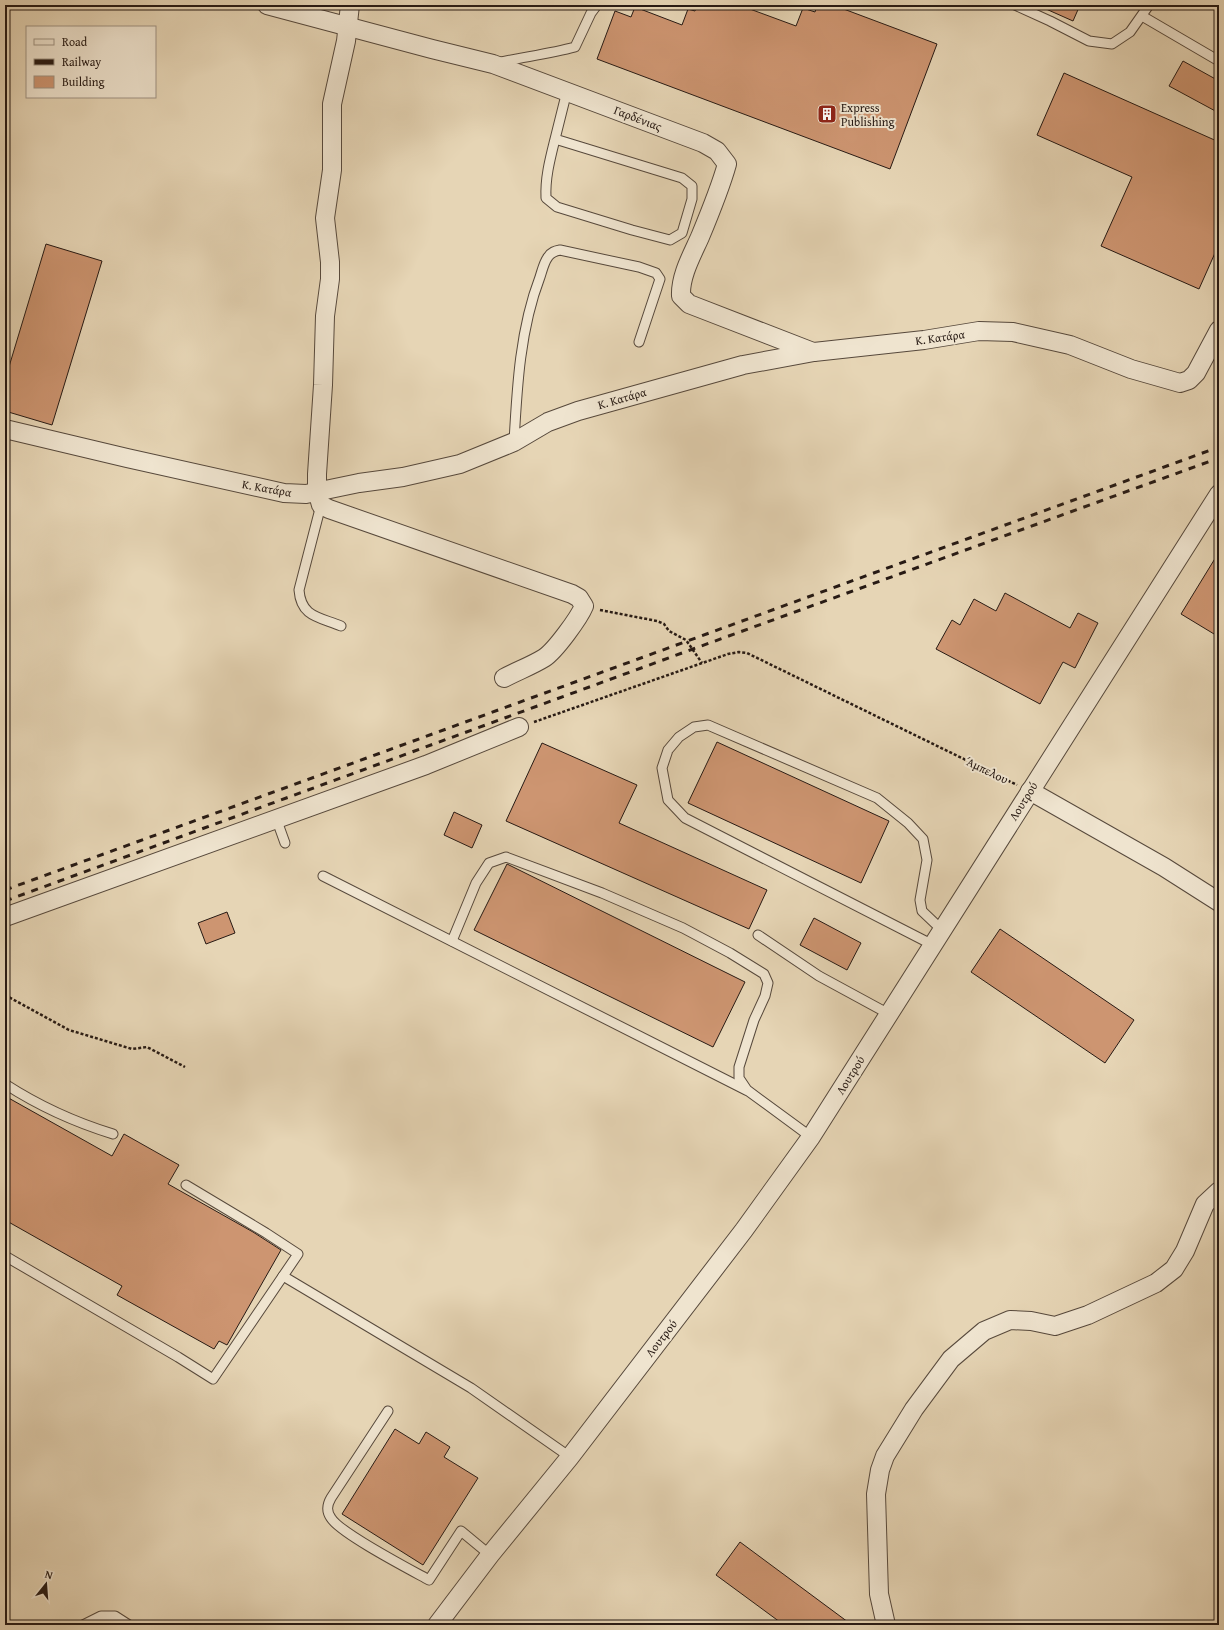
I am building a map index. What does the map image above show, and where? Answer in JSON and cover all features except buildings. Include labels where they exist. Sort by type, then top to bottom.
[{"type":"street","name":"Γαρδένιας","points":[[267,5],[493,64],[703,143],[717,151],[728,164],[720,189],[688,265],[681,288],[681,296],[689,304],[814,352]]},
{"type":"street","points":[[350,5],[346,41],[332,104],[332,170],[325,218],[330,262],[330,279],[324,316],[324,384],[317,474],[319,498],[328,509],[572,594],[579,598],[584,606],[572,627],[546,657],[504,678]]},
{"type":"street","name":"Κ. Κατάρα","points":[[5,429],[284,493],[306,494],[319,498],[359,483],[403,477],[460,464],[514,442],[548,422],[596,406],[743,365],[814,352],[924,340],[978,331],[1013,332],[1070,345],[1131,369],[1180,383],[1189,380],[1196,373],[1219,330]]},
{"type":"street","name":"Λουτρού","points":[[437,1625],[490,1555],[570,1457],[744,1230],[811,1137],[1219,494]]},
{"type":"street","points":[[5,917],[426,765],[519,728]]},
{"type":"street","points":[[1030,791],[1164,867],[1219,902]]},
{"type":"street","points":[[886,1625],[879,1594],[876,1494],[880,1470],[885,1456],[914,1408],[951,1359],[984,1331],[1010,1320],[1031,1321],[1055,1326],[1088,1315],[1156,1282],[1174,1269],[1185,1251],[1205,1204],[1219,1191]]},
{"type":"lane","points":[[493,64],[519,58],[550,54],[575,47],[591,13],[597,5]]},
{"type":"lane","points":[[1015,5],[1050,20],[1089,41],[1112,44],[1130,32],[1149,5]]},
{"type":"lane","points":[[1142,16],[1219,61]]},
{"type":"lane","points":[[555,139],[682,178],[692,186],[692,199],[682,233],[670,240],[557,207],[546,198],[545,183],[555,139],[567,91]]},
{"type":"lane","points":[[514,442],[517,394],[526,327],[536,285],[547,258],[553,252],[560,250],[639,267],[656,273],[660,279],[639,342]]},
{"type":"lane","points":[[319,498],[299,590],[300,602],[307,612],[341,626]]},
{"type":"lane","points":[[708,726],[877,798],[908,823],[923,839],[927,860],[920,900],[922,911],[937,938],[685,818],[668,800],[662,768],[668,750],[679,737],[694,727],[708,726]]},
{"type":"lane","points":[[276,818],[285,843]]},
{"type":"lane","points":[[452,941],[476,883],[489,863],[506,856],[602,893],[683,928],[747,963],[764,974],[768,983],[765,996],[754,1020],[739,1067],[739,1078],[747,1090]]},
{"type":"lane","points":[[323,876],[747,1090],[811,1137]]},
{"type":"lane","points":[[758,935],[819,976],[889,1014]]},
{"type":"lane","points":[[5,1084],[44,1108],[89,1127],[113,1134]]},
{"type":"lane","points":[[5,1256],[213,1379],[298,1254],[186,1185]]},
{"type":"lane","points":[[283,1276],[471,1388],[570,1457]]},
{"type":"lane","points":[[388,1411],[328,1504],[328,1511],[331,1518],[337,1525],[357,1538],[429,1580],[461,1531],[490,1555]]},
{"type":"lane","points":[[83,1625],[101,1616],[115,1616],[129,1625]]},
{"type":"path","points":[[519,728],[702,663],[686,640],[669,631],[664,624],[657,621],[605,612],[584,606]]},
{"type":"path","name":"Άμπελου","points":[[702,663],[728,654],[739,652],[747,653],[1030,791]]},
{"type":"path","points":[[5,995],[69,1030],[132,1049],[147,1047],[185,1067]]},
{"type":"railway","points":[[5,890],[1219,447]]},
{"type":"railway","points":[[5,901],[1219,458]]},
{"type":"place","name":"Express Publishing","points":[[827,114]]}]
